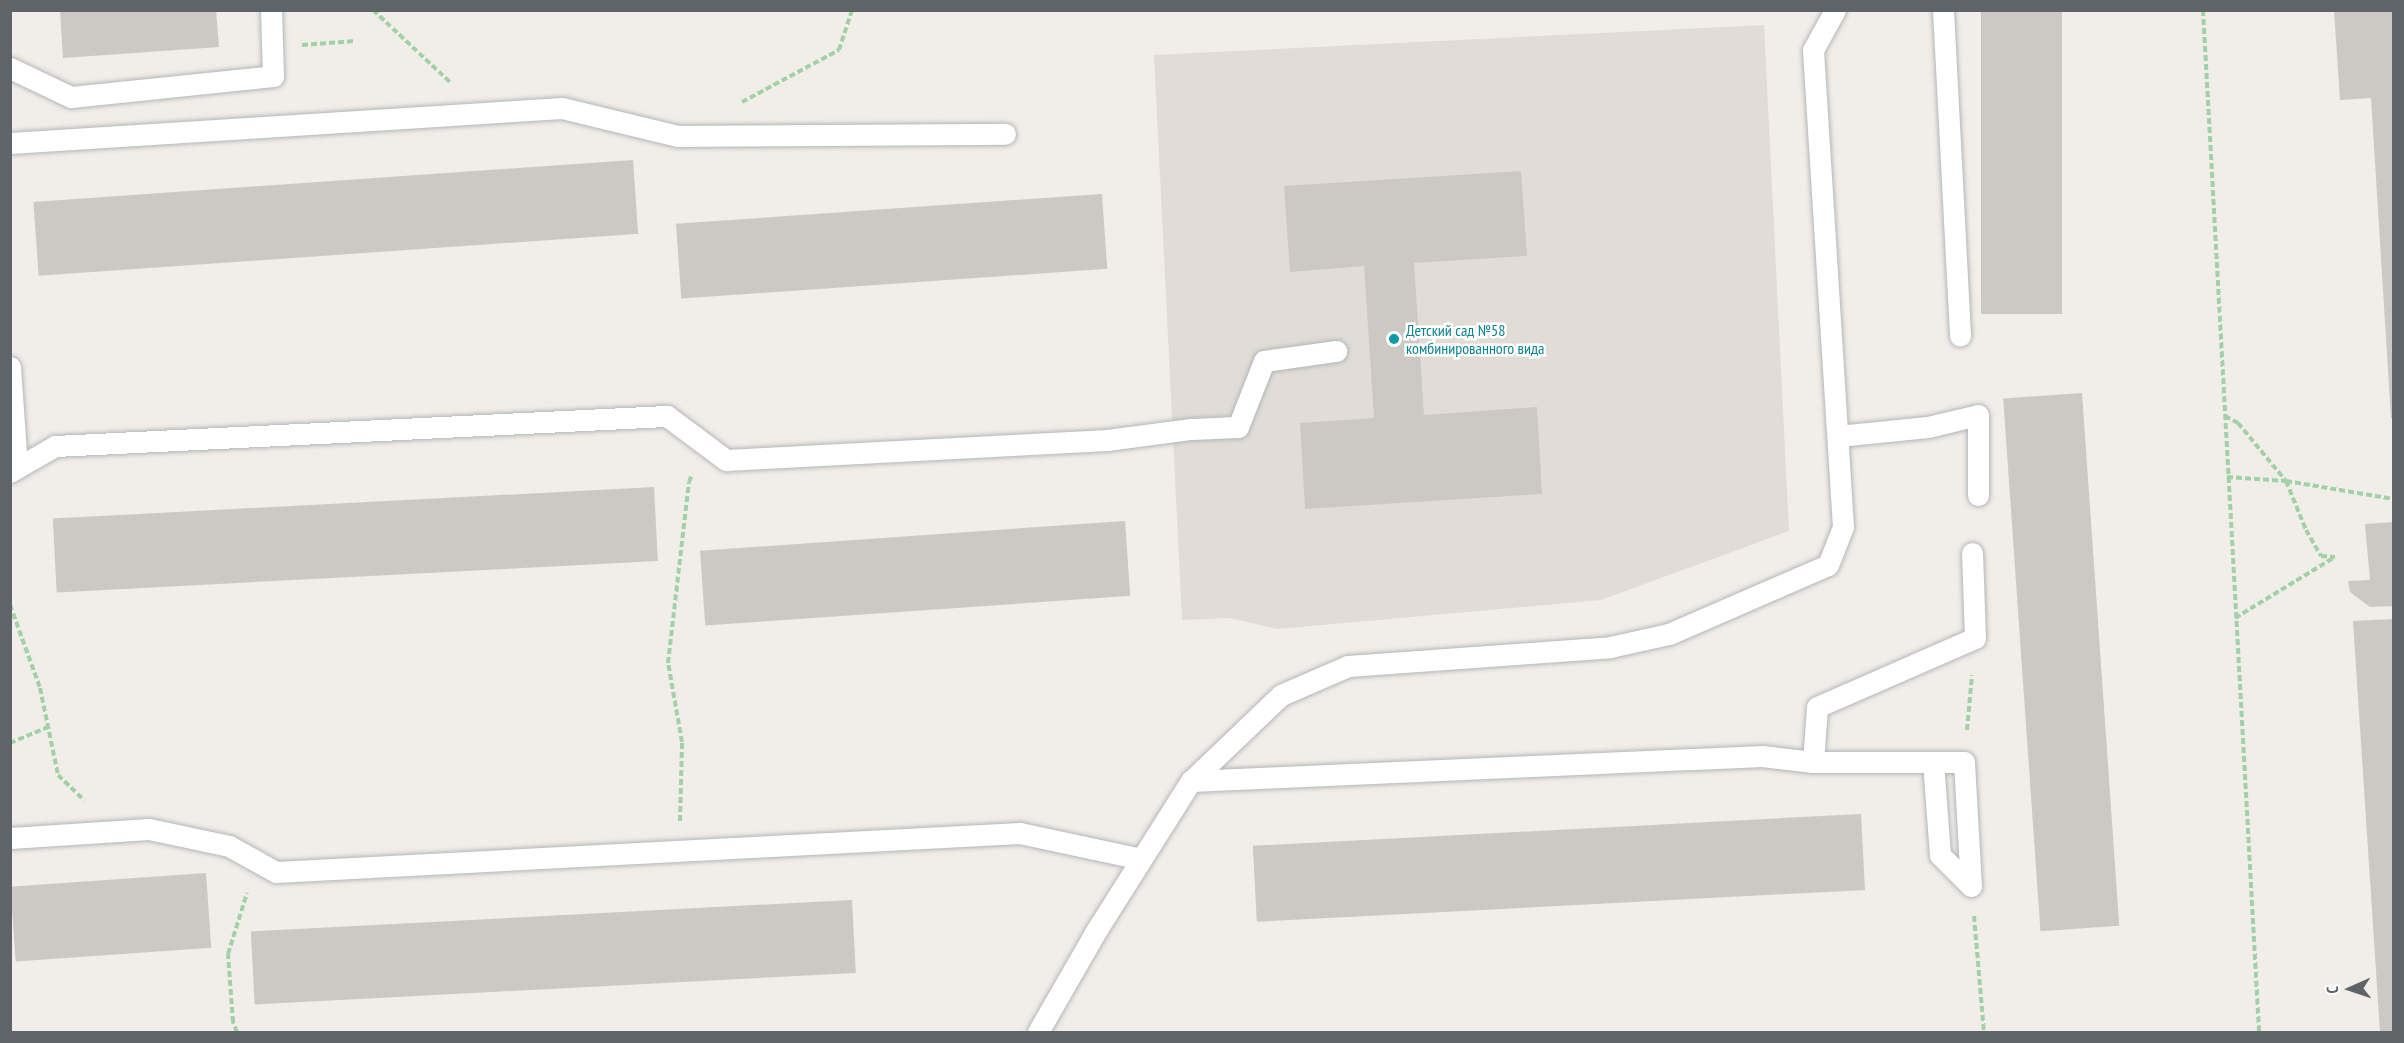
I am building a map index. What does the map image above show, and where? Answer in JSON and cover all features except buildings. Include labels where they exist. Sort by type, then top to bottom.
[{"type":"lane","points":[[10,68],[71,98],[273,76],[271,10]]},
{"type":"lane","points":[[1038,1032],[1096,931],[1191,781],[1281,695],[1348,666],[1610,647],[1669,634],[1828,565],[1843,527],[1813,50],[1835,10]]},
{"type":"lane","points":[[1943,10],[1960,336]]},
{"type":"lane","points":[[10,143],[562,108],[678,136],[1005,134]]},
{"type":"lane","points":[[10,367],[14,470],[55,446],[667,416],[726,460],[1107,440],[1191,429],[1238,427],[1264,362],[1336,351]]},
{"type":"lane","points":[[1838,436],[1928,427],[1978,415],[1978,495]]},
{"type":"lane","points":[[1813,762],[1817,707],[1976,638],[1972,554]]},
{"type":"lane","points":[[1191,781],[1740,756],[1762,756],[1813,762],[1964,762],[1971,886]]},
{"type":"lane","points":[[1934,762],[1940,855],[1971,886]]},
{"type":"lane","points":[[10,838],[149,829],[229,846],[276,872],[1020,833],[1141,859]]},
{"type":"path","points":[[373,10],[482,112]]},
{"type":"path","points":[[738,104],[839,50],[852,10]]},
{"type":"path","points":[[2203,10],[2259,1032]]},
{"type":"path","points":[[272,47],[355,41]]},
{"type":"path","points":[[2224,415],[2238,423],[2286,481],[2306,530],[2321,556],[2335,557],[2235,618]]},
{"type":"path","points":[[680,851],[682,742],[668,663],[689,482],[705,444]]},
{"type":"path","points":[[2227,477],[2286,481],[2394,499]]},
{"type":"path","points":[[10,605],[40,688],[58,775],[116,831]]},
{"type":"path","points":[[1964,762],[1976,638]]},
{"type":"path","points":[[10,743],[48,727]]},
{"type":"path","points":[[237,1032],[233,1022],[228,954],[256,862]]},
{"type":"path","points":[[1971,886],[1984,1032]]},
{"type":"shaded area","points":[[1764,25],[1789,531],[1601,600],[1277,629],[1229,618],[1182,620],[1154,55]]},
{"type":"place","name":"Детский сад №58 комбинированного вида","points":[[1394,339]]}]
